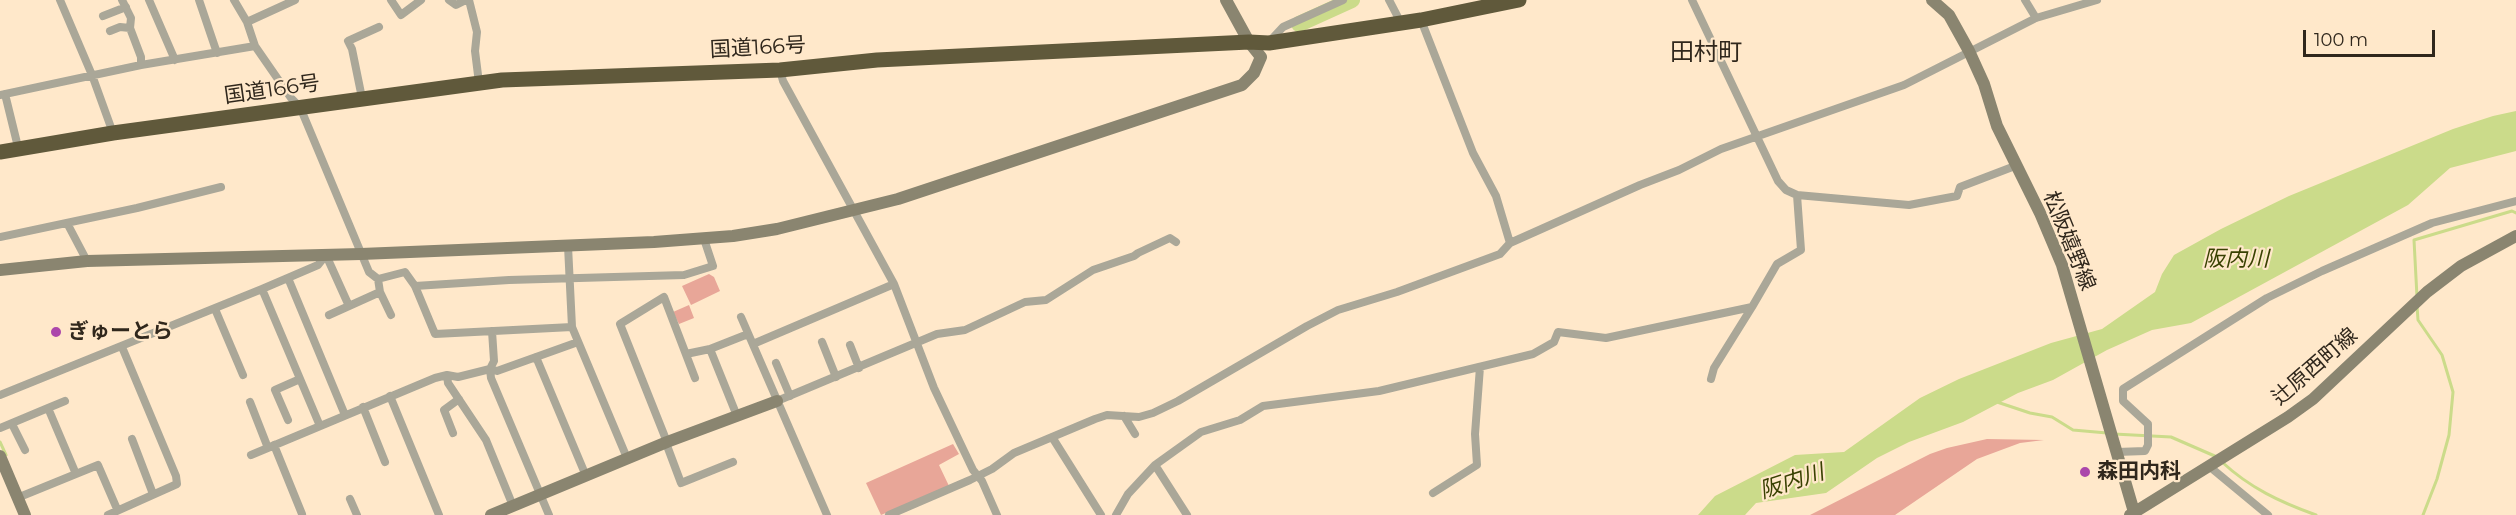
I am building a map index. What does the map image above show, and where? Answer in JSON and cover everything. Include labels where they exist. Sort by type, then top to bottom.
[{"type":"highway","name":"国道166号","points":[[0,152],[18,147],[113,133],[479,83],[568,76],[780,70],[877,60],[1249,42],[1269,43],[1421,20],[1519,0]]},
{"type":"street","points":[[60,0],[92,75],[113,133]]},
{"type":"street","points":[[149,0],[176,60]]},
{"type":"street","points":[[199,0],[217,53]]},
{"type":"street","points":[[234,0],[247,22],[255,46],[291,98],[300,107],[369,272],[378,279],[380,292],[391,315]]},
{"type":"street","points":[[247,22],[295,0]]},
{"type":"street","points":[[390,0],[401,15],[421,0]]},
{"type":"street","points":[[449,0],[456,5],[468,0],[477,32],[475,51],[479,83]]},
{"type":"street","points":[[0,270],[87,261],[362,254],[704,239],[777,229],[854,211],[933,188],[1232,89],[1248,80],[1258,66],[1261,57],[1249,42],[1226,0]]},
{"type":"street","points":[[1269,43],[1283,27],[1343,0]]},
{"type":"street","points":[[1389,0],[1401,23]]},
{"type":"street","points":[[1692,0],[1778,181],[1797,195],[1909,205],[1957,196],[1960,187],[2015,166]]},
{"type":"street","name":"松阪嬉野線","points":[[1932,0],[1950,15],[1969,51],[1984,84],[1997,126],[2040,213],[2062,265],[2133,514]]},
{"type":"street","points":[[2025,0],[2036,18]]},
{"type":"street","points":[[889,515],[992,470],[1014,453],[1052,437],[1107,416],[1138,417],[1178,402],[1338,310],[1397,292],[1500,254],[1510,243],[1679,170],[1721,149],[1904,86],[2036,18],[2097,0]]},
{"type":"street","points":[[103,16],[124,4],[131,18],[130,28],[141,57],[141,65]]},
{"type":"street","points":[[1421,20],[1473,153],[1496,196],[1510,243]]},
{"type":"street","points":[[110,31],[120,27],[130,28]]},
{"type":"street","points":[[362,98],[352,49],[348,41],[379,27]]},
{"type":"street","points":[[18,147],[2,95],[141,65],[255,46]]},
{"type":"street","points":[[780,70],[783,81],[894,284],[915,344],[957,437],[997,515]]},
{"type":"street","points":[[0,237],[221,187]]},
{"type":"street","points":[[1711,379],[1714,368],[1777,264],[1801,250],[1797,195]]},
{"type":"street","points":[[2117,452],[2145,451],[2150,429],[2148,424],[2123,401],[2123,389],[2267,297],[2350,257],[2426,226],[2516,201]]},
{"type":"street","points":[[67,223],[87,261]]},
{"type":"street","name":"辻原西町線","points":[[2133,514],[2273,428],[2313,399],[2422,296],[2461,266],[2516,236]]},
{"type":"street","points":[[492,515],[666,442],[859,368],[937,334],[965,330],[1025,302],[1046,300],[1092,270],[1134,256],[1170,238],[1176,242]]},
{"type":"street","points":[[415,286],[509,280],[684,275],[713,266],[704,239]]},
{"type":"street","points":[[568,246],[572,327],[627,458]]},
{"type":"street","points":[[0,395],[318,266],[326,255]]},
{"type":"street","points":[[326,255],[349,306]]},
{"type":"street","points":[[378,279],[405,272],[415,286],[435,334],[572,327]]},
{"type":"street","points":[[288,278],[345,415]]},
{"type":"street","points":[[753,344],[894,284]]},
{"type":"street","points":[[262,290],[320,426]]},
{"type":"street","points":[[329,315],[380,292]]},
{"type":"street","points":[[695,378],[664,297],[620,324],[681,483],[733,462]]},
{"type":"street","points":[[1116,515],[1128,494],[1155,465],[1201,432],[1240,420],[1263,406],[1379,391],[1533,354],[1554,342],[1558,332],[1606,338],[1752,307]]},
{"type":"street","points":[[215,309],[243,375]]},
{"type":"street","points":[[741,317],[827,515]]},
{"type":"street","points":[[492,331],[494,361],[490,369],[491,378],[549,515]]},
{"type":"street","points":[[686,354],[710,349],[748,334]]},
{"type":"street","points":[[251,455],[435,378],[447,375],[458,377],[490,369],[497,371],[578,342]]},
{"type":"street","points":[[822,342],[836,377]]},
{"type":"street","points":[[850,345],[859,368]]},
{"type":"street","points":[[21,497],[98,465],[112,513],[177,484],[176,476],[122,347]]},
{"type":"street","points":[[710,349],[737,416]]},
{"type":"street","points":[[536,357],[586,476]]},
{"type":"street","points":[[776,363],[790,396]]},
{"type":"street","points":[[1433,493],[1477,465],[1476,434],[1480,367]]},
{"type":"street","points":[[447,375],[448,382],[486,440],[513,506]]},
{"type":"street","points":[[288,420],[275,390],[300,379]]},
{"type":"street","points":[[390,396],[439,515]]},
{"type":"street","points":[[453,434],[444,410],[459,399]]},
{"type":"street","points":[[0,429],[65,401]]},
{"type":"street","points":[[250,402],[302,514]]},
{"type":"street","points":[[363,407],[386,462]]},
{"type":"street","points":[[48,408],[76,474]]},
{"type":"street","points":[[1124,416],[1135,434]]},
{"type":"street","points":[[12,424],[25,450]]},
{"type":"street","points":[[1052,437],[1101,515]]},
{"type":"street","points":[[132,439],[153,494]]},
{"type":"street","points":[[0,456],[21,497],[25,515]]},
{"type":"street","points":[[1155,465],[1187,515]]},
{"type":"street","points":[[2210,467],[2268,515]]},
{"type":"street","points":[[350,499],[357,515]]},
{"type":"shaded area","points":[[709,274],[714,277],[720,291],[691,305],[682,286]]},
{"type":"shaded area","points":[[689,305],[694,318],[679,324],[673,312]]},
{"type":"shaded area","points":[[1987,439],[2044,440],[2020,443],[1977,459],[1895,515],[1810,515],[1930,454]]},
{"type":"shaded area","points":[[953,444],[959,454],[939,465],[949,486],[881,515],[866,483]]},
{"type":"water","name":"阪内川","points":[[2516,111],[2516,151],[2450,168],[2408,205],[2191,323],[2152,330],[2107,350],[2053,380],[2018,393],[1963,422],[1909,442],[1877,458],[1826,493],[1756,503],[1745,515],[1698,515],[1715,496],[1795,455],[1844,452],[1920,398],[1959,379],[2051,343],[2102,329],[2155,292],[2162,274],[2174,255],[2221,229],[2289,196],[2453,129]]},
{"type":"waterway","points":[[1299,24],[1352,0]]},
{"type":"waterway","points":[[2417,297],[2414,240],[2512,211],[2516,213]]},
{"type":"waterway","points":[[2417,306],[2418,320],[2442,355],[2453,392],[2449,435],[2437,479],[2423,515]]},
{"type":"waterway","points":[[1997,402],[2030,413],[2052,417],[2073,430],[2107,433]]},
{"type":"waterway","points":[[2114,434],[2171,437],[2217,457]]},
{"type":"waterway","points":[[0,442],[6,455]]},
{"type":"waterway","points":[[2222,462],[2243,479],[2266,493],[2316,515]]},
{"type":"place","name":"ぎゅーとら","points":[[56,332]]},
{"type":"place","name":"森田内科","points":[[2085,472]]},
{"type":"district","name":"田村町","points":[[1706,53]]}]
